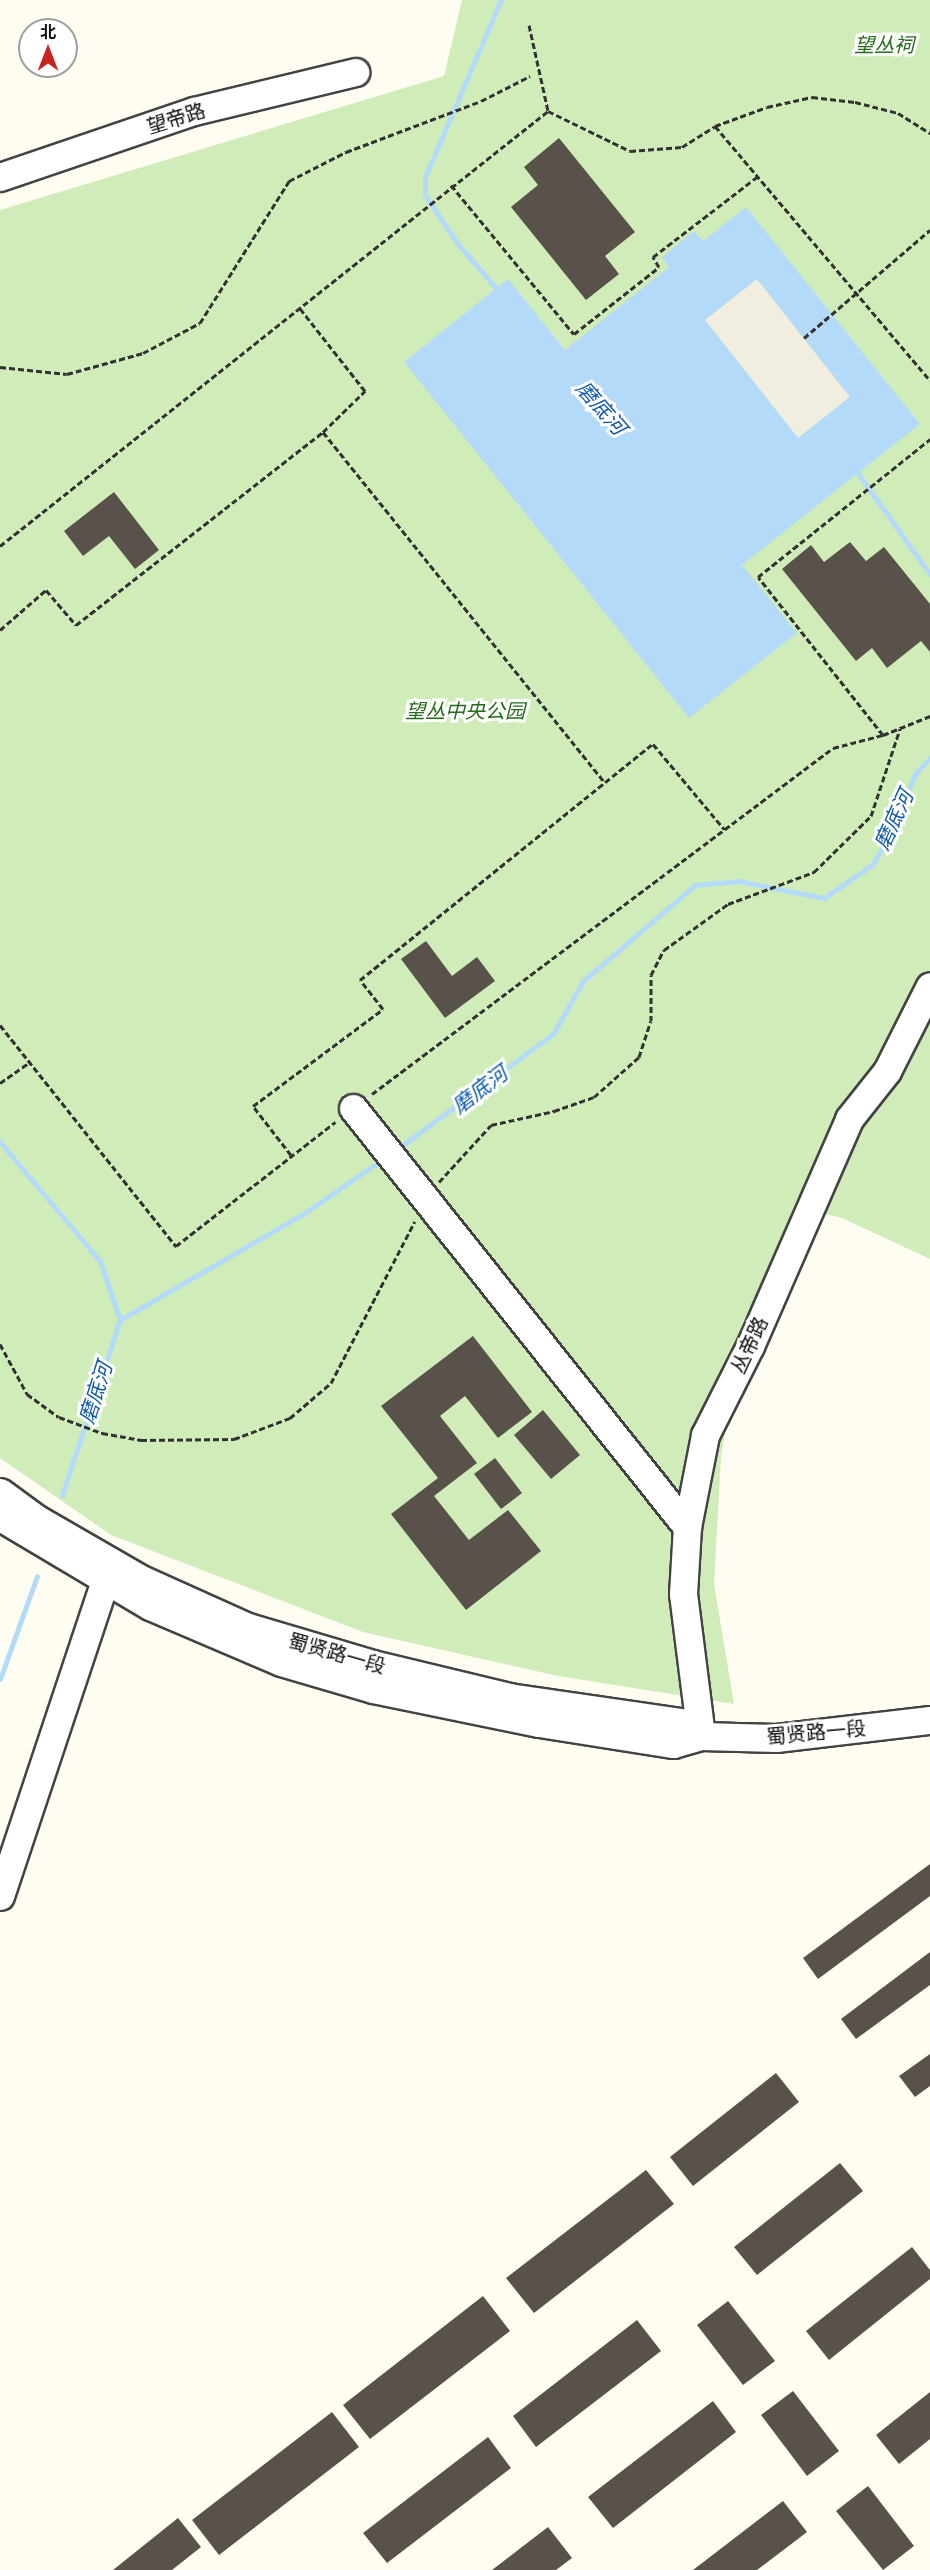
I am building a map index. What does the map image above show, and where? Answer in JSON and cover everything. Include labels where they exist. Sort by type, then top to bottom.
[{"type":"street","name":"望帝路","points":[[0,177],[194,111],[356,72]]},
{"type":"street","name":"丛帝路","points":[[701,1736],[683,1594],[687,1527],[705,1435],[750,1346],[849,1119],[887,1071],[930,986]]},
{"type":"street","points":[[353,1108],[687,1527]]},
{"type":"street","name":"蜀贤路一段","points":[[0,1492],[37,1519],[138,1578],[248,1627],[373,1664],[510,1697],[688,1723],[701,1736]]},
{"type":"street","name":"蜀贤路一段","points":[[0,1516],[150,1606],[280,1662],[373,1689],[539,1723],[673,1744],[701,1736],[776,1738],[930,1720]]},
{"type":"street","points":[[0,1896],[105,1581]]},
{"type":"path","points":[[529,25],[548,111]]},
{"type":"path","points":[[0,367],[67,374],[143,353],[200,323],[289,181],[346,152],[481,101],[530,76]]},
{"type":"path","points":[[548,111],[630,151],[682,147],[715,126],[767,107],[812,97],[855,102],[898,113],[930,133]]},
{"type":"path","points":[[0,546],[422,207],[548,111]]},
{"type":"path","points":[[715,126],[930,380]]},
{"type":"path","points":[[451,184],[574,334],[659,267],[653,257],[758,176]]},
{"type":"path","points":[[804,339],[930,230]]},
{"type":"path","points":[[0,630],[46,591],[76,625],[323,432],[365,391],[299,307]]},
{"type":"path","points":[[323,432],[605,783]]},
{"type":"path","points":[[883,735],[758,577],[930,440]]},
{"type":"path","points":[[0,1026],[176,1246],[353,1108],[833,748],[883,735],[930,716]]},
{"type":"path","points":[[762,892],[814,872],[871,816],[900,729]]},
{"type":"path","points":[[291,1155],[253,1106],[383,1008],[360,980],[653,744],[724,830]]},
{"type":"path","points":[[0,1083],[30,1062]]},
{"type":"path","points":[[0,1344],[27,1394],[59,1417],[102,1433]]},
{"type":"green space","name":"望丛中央公园","points":[[462,0],[930,0],[930,1259],[842,1218],[807,1210],[742,1323],[721,1456],[714,1584],[734,1704],[558,1676],[363,1632],[111,1535],[0,1458],[0,210],[444,76]]},
{"type":"shaded area","points":[[757,279],[850,397],[798,438],[705,320]]},
{"type":"water","points":[[746,207],[920,424],[742,565],[797,633],[689,718],[404,362],[508,279],[565,350],[669,267],[662,257],[694,231],[703,241]],"holes":[[[757,279],[850,397],[798,438],[705,320]]]},
{"type":"building","points":[[559,138],[635,232],[605,256],[619,274],[586,300],[511,207],[538,185],[524,167]]},
{"type":"building","points":[[114,492],[159,550],[135,569],[109,536],[83,556],[64,531]]},
{"type":"building","points":[[850,542],[866,561],[884,547],[930,604],[930,652],[921,641],[887,668],[872,648],[856,661],[782,569],[811,545],[824,562]]},
{"type":"building","points":[[426,941],[452,976],[477,957],[495,981],[445,1018],[401,959]]},
{"type":"building","points":[[473,1336],[532,1412],[498,1438],[465,1396],[440,1416],[477,1463],[434,1496],[469,1540],[508,1510],[541,1551],[466,1610],[391,1514],[438,1478],[381,1406]]},
{"type":"building","points":[[543,1410],[580,1455],[551,1479],[514,1435]]},
{"type":"building","points":[[495,1458],[522,1493],[501,1509],[474,1474]]},
{"type":"building","points":[[930,1864],[930,1896],[818,1979],[803,1958]]},
{"type":"building","points":[[930,1952],[930,1985],[856,2039],[841,2019]]},
{"type":"building","points":[[930,2054],[930,2086],[915,2097],[899,2076]]},
{"type":"building","points":[[776,2073],[799,2102],[693,2186],[670,2157]]},
{"type":"building","points":[[840,2163],[863,2191],[757,2275],[734,2247]]},
{"type":"building","points":[[646,2170],[674,2204],[534,2313],[506,2278]]},
{"type":"building","points":[[912,2247],[930,2270],[930,2279],[829,2360],[806,2331]]},
{"type":"building","points":[[483,2296],[510,2331],[370,2439],[343,2405]]},
{"type":"building","points":[[728,2301],[775,2361],[743,2385],[697,2325]]},
{"type":"building","points":[[637,2320],[661,2351],[536,2447],[513,2416]]},
{"type":"building","points":[[793,2391],[839,2451],[807,2476],[761,2415]]},
{"type":"building","points":[[930,2392],[930,2439],[899,2464],[876,2435]]},
{"type":"building","points":[[713,2401],[736,2432],[613,2528],[588,2497]]},
{"type":"building","points":[[332,2412],[359,2447],[219,2555],[192,2520]]},
{"type":"building","points":[[488,2437],[511,2468],[387,2563],[363,2533]]},
{"type":"building","points":[[868,2486],[914,2546],[883,2570],[836,2511]]},
{"type":"building","points":[[783,2501],[807,2532],[757,2570],[693,2570]]},
{"type":"building","points":[[178,2518],[201,2547],[172,2570],[113,2570]]},
{"type":"building","points":[[548,2527],[572,2558],[556,2570],[492,2570]]},
{"type":"waterway","name":"磨底河","points":[[500,293],[458,244],[425,195],[425,177],[501,0]]},
{"type":"waterway","name":"磨底河","points":[[854,468],[930,574]]},
{"type":"waterway","name":"磨底河","points":[[396,1150],[553,1034],[583,981],[695,885],[738,881],[824,898],[872,865],[894,827],[915,774],[930,758]]},
{"type":"waterway","points":[[0,1142],[100,1261],[120,1320]]},
{"type":"waterway","name":"磨底河","points":[[62,1495],[120,1320],[303,1214],[383,1159]]},
{"type":"waterway","name":"磨底河","points":[[0,1679],[37,1576]]},
{"type":"park label","name":"望丛祠","points":[[884,44]]}]
